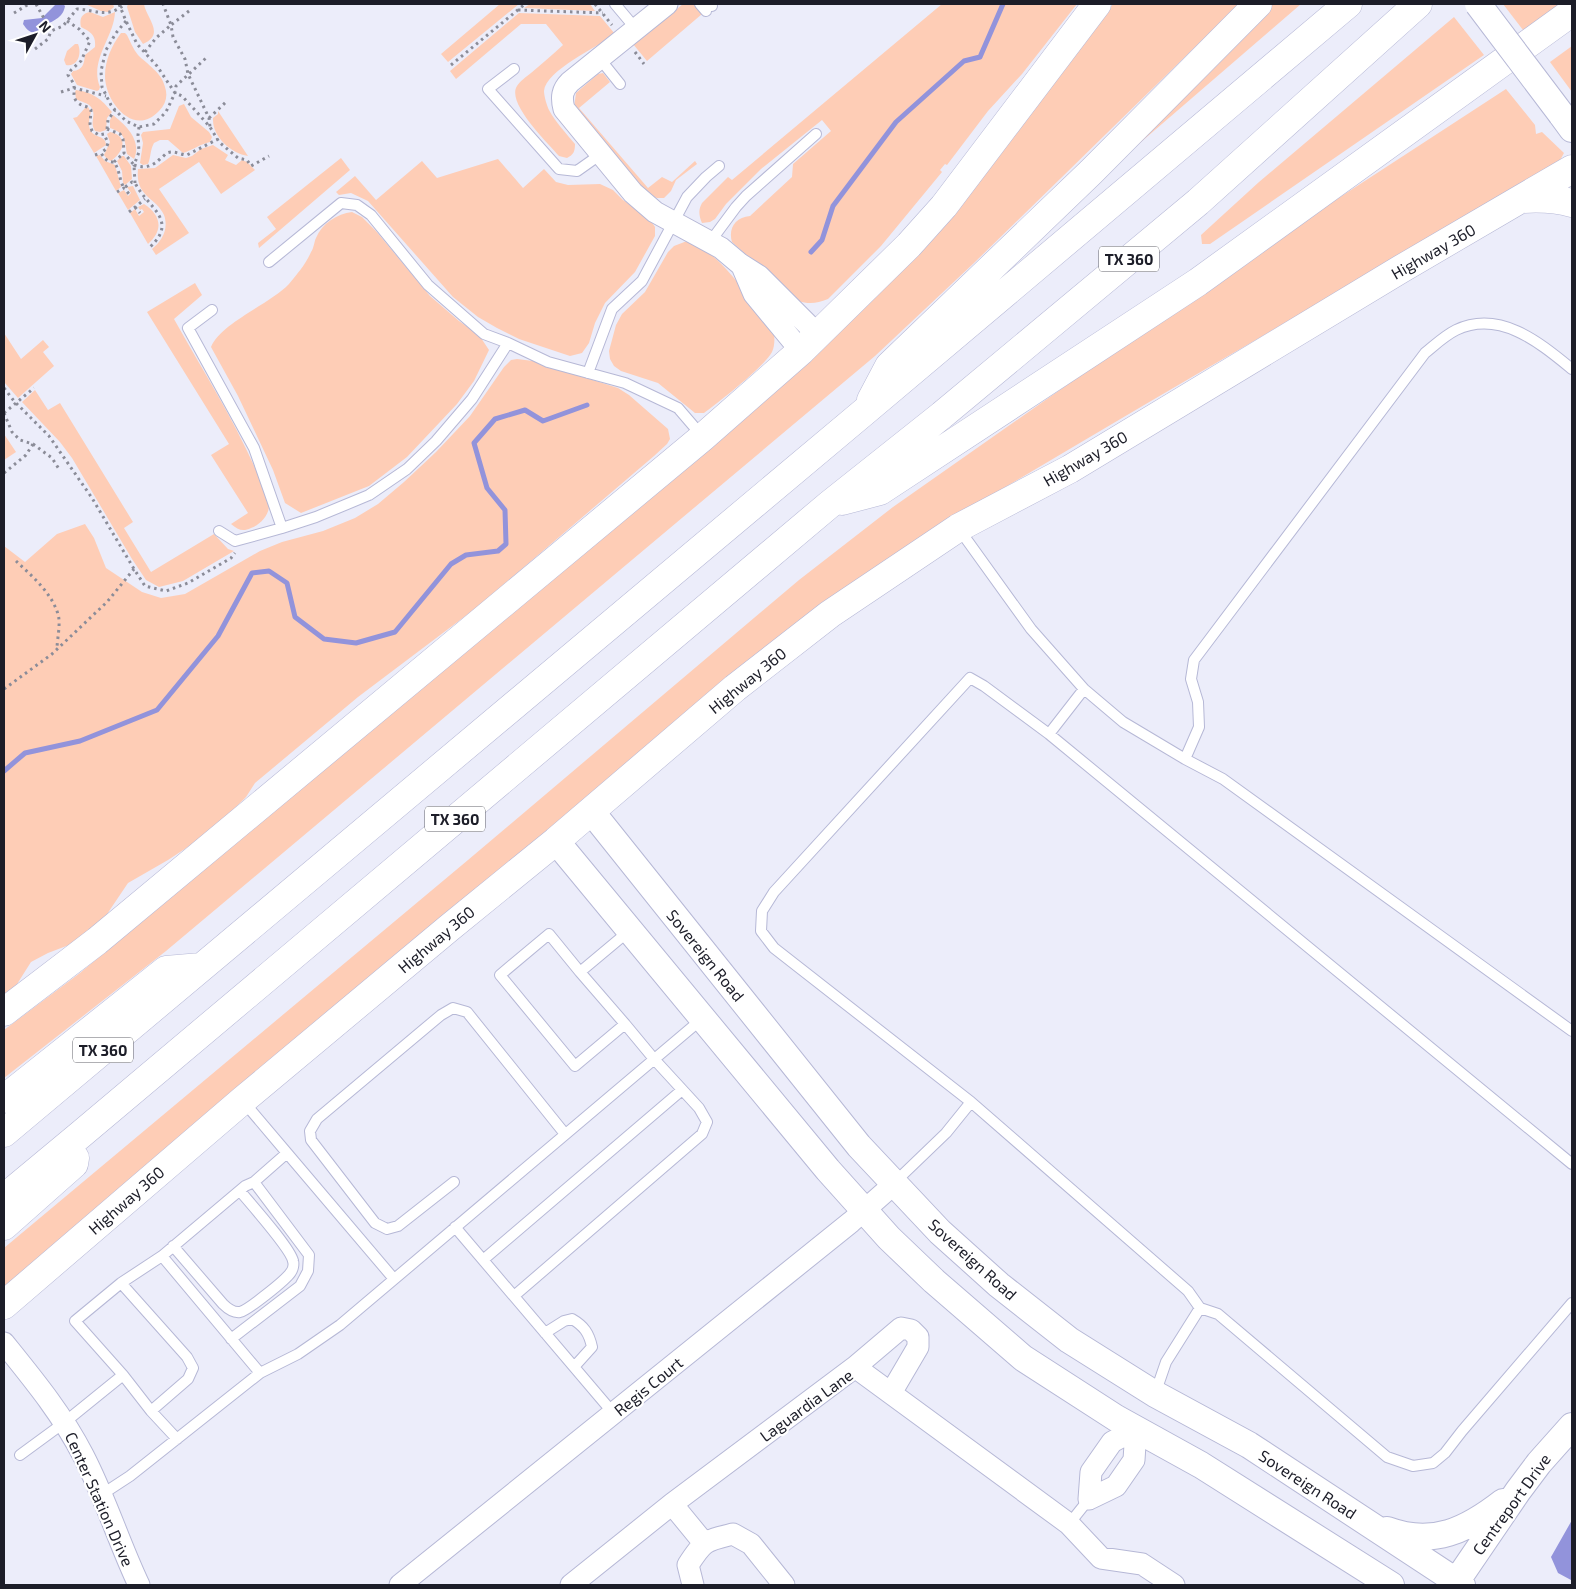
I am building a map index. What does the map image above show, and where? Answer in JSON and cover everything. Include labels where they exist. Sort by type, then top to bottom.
[{"type":"main road","points":[[4,1012],[97,941],[702,437],[810,343],[896,259],[944,206],[1097,4]]},
{"type":"main road","points":[[864,412],[889,366],[1091,172],[1258,4]]},
{"type":"main road","name":"TX 360","points":[[4,1133],[1348,4]]},
{"type":"main road","name":"TX 360","points":[[4,1198],[830,504],[942,415],[1198,202],[1418,4]]},
{"type":"main road","points":[[830,504],[880,490],[1198,282],[1572,12]]},
{"type":"main road","name":"Highway 360","points":[[4,1305],[243,1100],[441,934],[591,812],[743,681],[830,614],[958,528],[1070,468],[1401,269],[1572,169]]},
{"type":"main road","points":[[1522,199],[1559,199],[1572,203]]},
{"type":"main road","points":[[4,1099],[166,970],[202,966]]},
{"type":"main road","points":[[4,1226],[74,1164],[80,1135]]},
{"type":"street","points":[[666,4],[566,87],[562,93],[564,109],[643,202],[655,212],[722,248],[740,264],[759,276],[781,300],[810,343]]},
{"type":"street","points":[[1478,4],[1567,121]]},
{"type":"street","name":"Sovereign Road","points":[[591,812],[853,1138],[940,1232],[999,1285],[1070,1340],[1155,1394],[1248,1445],[1367,1522],[1457,1584]]},
{"type":"street","points":[[556,841],[828,1170],[889,1238],[934,1281],[1023,1358],[1116,1418],[1201,1465],[1391,1585]]},
{"type":"street","name":"Regis Court","points":[[400,1585],[865,1211],[894,1184]]},
{"type":"street","points":[[855,1367],[901,1328],[912,1330],[918,1337],[918,1348],[891,1393]]},
{"type":"street","name":"Center Station Drive","points":[[4,1343],[65,1422],[84,1456],[125,1557],[139,1585]]},
{"type":"street","name":"Laguardia Lane","points":[[571,1585],[672,1504],[855,1367],[1069,1524],[1101,1558],[1142,1564],[1174,1585]]},
{"type":"street","points":[[1089,1499],[1116,1486],[1134,1460],[1136,1429],[1155,1394]]},
{"type":"street","name":"Centreport Drive","points":[[1457,1584],[1518,1491],[1539,1463],[1572,1426]]},
{"type":"street","points":[[1367,1522],[1400,1534],[1425,1537],[1452,1533],[1490,1513],[1518,1491]]},
{"type":"street","points":[[672,1504],[704,1544]]},
{"type":"street","points":[[1299,1526],[1366,1585]]},
{"type":"street","points":[[693,1585],[688,1565],[699,1547],[709,1540],[733,1534],[751,1544],[784,1585]]},
{"type":"lane","points":[[615,4],[636,29]]},
{"type":"lane","points":[[600,59],[620,84]]},
{"type":"lane","points":[[514,68],[488,89],[559,169],[577,172],[601,154]]},
{"type":"lane","points":[[710,242],[746,196],[816,134]]},
{"type":"lane","points":[[588,373],[612,309],[642,282],[675,223],[687,197],[719,166]]},
{"type":"lane","points":[[269,262],[341,203],[357,205],[371,215],[428,285],[484,334],[548,362],[625,382],[678,408],[702,437]]},
{"type":"lane","points":[[212,310],[188,328],[254,448],[282,528]]},
{"type":"lane","points":[[1185,759],[1199,727],[1198,702],[1191,680],[1194,660],[1425,353],[1456,330],[1475,324],[1497,324],[1522,333],[1572,369]]},
{"type":"lane","points":[[219,531],[235,541],[248,538],[316,517],[369,496],[407,469],[436,441],[472,399],[508,343]]},
{"type":"lane","points":[[958,528],[1032,630],[1084,689],[1124,722],[1185,759],[1223,779],[1572,1031]]},
{"type":"lane","points":[[1572,1164],[1049,734],[984,686],[970,678],[774,892],[762,911],[761,931],[774,948],[971,1102],[1188,1291],[1200,1308],[1218,1314],[1387,1457],[1413,1466],[1434,1462],[1446,1453],[1462,1431],[1572,1303]]},
{"type":"lane","points":[[1049,734],[1084,689]]},
{"type":"lane","points":[[580,972],[630,930]]},
{"type":"lane","points":[[514,1296],[702,1134],[707,1122],[699,1108],[654,1059],[626,1024],[549,934],[500,975],[574,1066],[626,1024]]},
{"type":"lane","points":[[454,1182],[398,1226],[386,1229],[375,1223],[311,1140],[310,1131],[317,1119],[441,1016],[454,1008],[467,1012],[565,1134]]},
{"type":"lane","points":[[101,1495],[130,1476],[260,1373],[298,1354],[340,1325],[703,1018]]},
{"type":"lane","points":[[483,1260],[682,1090]]},
{"type":"lane","points":[[243,1100],[394,1279]]},
{"type":"lane","points":[[894,1184],[946,1133],[971,1102]]},
{"type":"lane","points":[[177,1439],[75,1321],[121,1284],[162,1256],[245,1186],[254,1182],[287,1152]]},
{"type":"lane","points":[[230,1339],[300,1286],[308,1271],[309,1255],[254,1182]]},
{"type":"lane","points":[[173,1246],[229,1310],[240,1312],[253,1305],[288,1275],[293,1266],[293,1260],[287,1249],[240,1191]]},
{"type":"lane","points":[[455,1227],[614,1414]]},
{"type":"lane","points":[[162,1256],[260,1373]]},
{"type":"lane","points":[[121,1284],[187,1357],[193,1368],[188,1379],[151,1411]]},
{"type":"lane","points":[[1155,1394],[1166,1362],[1200,1308]]},
{"type":"lane","points":[[545,1333],[564,1321],[572,1319],[583,1326],[590,1337],[592,1347],[574,1368]]},
{"type":"lane","points":[[20,1456],[123,1375]]},
{"type":"lane","points":[[1069,1524],[1089,1499]]},
{"type":"path","points":[[14,13],[29,4]]},
{"type":"path","points":[[36,4],[51,31],[48,39],[36,49]]},
{"type":"path","points":[[73,5],[77,9],[103,14],[112,13],[125,4]]},
{"type":"path","points":[[163,4],[173,37],[185,59],[188,74],[209,118],[210,127]]},
{"type":"path","points":[[451,65],[525,4]]},
{"type":"path","points":[[120,6],[137,44],[157,66],[175,93],[182,96],[210,127],[218,139],[238,158],[247,160],[251,166],[269,156]]},
{"type":"path","points":[[51,31],[63,26],[77,9]]},
{"type":"path","points":[[517,10],[603,13]]},
{"type":"path","points":[[145,52],[156,38],[189,11]]},
{"type":"path","points":[[67,21],[79,29],[90,41],[81,61],[68,75],[74,88],[74,100],[81,106],[88,106],[91,110],[90,124],[92,131],[99,136],[104,134],[107,129],[108,120],[115,110]]},
{"type":"path","points":[[126,22],[116,33],[106,50],[101,71],[102,87],[115,110],[126,122],[139,128],[154,124],[166,112],[175,93],[176,86],[206,58]]},
{"type":"path","points":[[61,92],[74,88],[106,96]]},
{"type":"path","points":[[209,118],[226,102]]},
{"type":"path","points":[[139,128],[139,152],[134,165],[136,183],[163,223],[162,232],[150,247]]},
{"type":"path","points":[[107,129],[120,134],[124,145],[124,152],[134,165],[142,168],[154,165],[167,153],[176,152],[188,155],[218,139]]},
{"type":"path","points":[[95,155],[102,153],[106,149],[108,143],[104,134]]},
{"type":"path","points":[[114,162],[124,152]]},
{"type":"path","points":[[102,153],[105,159],[109,162],[114,162],[118,167],[122,185],[129,194]]},
{"type":"path","points":[[117,192],[132,182],[136,183]]},
{"type":"path","points":[[129,212],[145,199]]},
{"type":"path","points":[[136,207],[140,213]]},
{"type":"path","points":[[4,388],[16,403],[49,436],[92,498],[146,586],[166,591],[188,584],[230,558],[248,538]]},
{"type":"path","points":[[34,388],[4,413],[12,432],[20,440],[33,444],[52,458],[59,469]]},
{"type":"path","points":[[4,473],[26,455],[33,444]]},
{"type":"path","points":[[16,562],[49,595],[58,615],[56,650]]},
{"type":"path","points":[[4,689],[56,650],[107,602],[134,569]]},
{"type":"shaded area","points":[[85,4],[113,4],[114,7],[108,12]]},
{"type":"shaded area","points":[[128,4],[144,4],[153,26],[153,36],[143,44],[135,32],[127,7]]},
{"type":"shaded area","points":[[500,4],[519,4],[448,62],[441,54]]},
{"type":"shaded area","points":[[530,4],[590,4],[595,11],[524,8]]},
{"type":"shaded area","points":[[683,4],[693,4],[702,14],[647,61],[633,44]]},
{"type":"shaded area","points":[[942,4],[1077,4],[1022,74],[988,111],[947,165],[945,164],[940,170],[942,172],[881,246],[828,299],[812,303],[797,301],[732,242],[731,233],[737,221],[750,216],[792,177],[793,164],[831,131],[822,120],[761,169],[726,204],[715,219],[710,222],[702,223],[699,213],[702,203],[728,177],[732,180]]},
{"type":"shaded area","points":[[1113,4],[1239,4],[974,263],[875,356],[166,951],[4,1078],[4,1030],[80,973],[779,387],[878,295],[931,238]]},
{"type":"shaded area","points":[[1267,4],[1301,4],[1119,161]]},
{"type":"shaded area","points":[[1503,4],[1564,4],[1523,30]]},
{"type":"shaded area","points":[[90,12],[103,17],[115,12],[114,22],[100,58],[97,77],[100,87],[97,91],[77,85],[71,74],[73,71],[81,68],[85,55],[95,47],[94,37],[90,32],[81,27],[80,24],[83,15]]},
{"type":"shaded area","points":[[519,13],[600,16],[615,34],[563,67],[547,83],[544,93],[549,110],[575,144],[573,153],[567,158],[559,156],[538,133],[517,102],[515,93],[520,82],[563,45],[546,24],[521,24],[456,79],[450,71]]},
{"type":"shaded area","points":[[1454,17],[1484,55],[1210,244],[1202,244],[1201,235],[1259,182]]},
{"type":"shaded area","points":[[121,33],[127,35],[138,55],[158,73],[166,90],[165,103],[159,111],[150,118],[140,121],[131,119],[115,106],[106,86],[105,70],[108,59]]},
{"type":"shaded area","points":[[75,44],[78,44],[80,52],[78,59],[74,64],[66,65],[64,60],[67,51]]},
{"type":"shaded area","points":[[1572,46],[1572,92],[1550,62]]},
{"type":"shaded area","points":[[603,73],[610,82],[579,108],[648,188],[662,177],[672,182],[695,161],[697,164],[676,180],[671,191],[664,198],[657,198],[639,188],[574,108],[576,93],[598,74]]},
{"type":"shaded area","points":[[1506,89],[1535,125],[1536,134],[1542,132],[1564,153],[1559,162],[954,518],[4,1289],[4,1248],[799,580],[893,507],[1262,248]]},
{"type":"shaded area","points":[[76,90],[87,92],[96,97],[112,112],[107,118],[106,130],[95,131],[93,128],[93,110],[89,104],[76,99]]},
{"type":"shaded area","points":[[184,104],[191,117],[209,132],[212,137],[210,142],[183,153],[168,140],[160,140],[154,143],[148,164],[143,165],[140,163],[143,143],[141,135],[143,132],[170,129],[179,106]]},
{"type":"shaded area","points":[[88,107],[91,112],[90,128],[95,135],[105,141],[106,145],[94,153],[73,118],[77,117]]},
{"type":"shaded area","points":[[218,111],[248,156],[229,148],[219,138],[213,118],[218,114]]},
{"type":"shaded area","points":[[113,115],[128,129],[135,140],[136,152],[134,159],[127,154],[125,140],[122,135],[110,128],[110,120]]},
{"type":"shaded area","points":[[110,132],[120,137],[122,141],[119,153],[111,161],[104,155],[110,142],[107,134]]},
{"type":"shaded area","points":[[213,145],[228,155],[225,160],[236,165],[242,160],[255,170],[221,194],[199,162],[159,189],[189,233],[156,255],[152,249],[164,234],[166,225],[164,215],[143,191],[138,178],[138,169],[155,168],[173,155],[186,158],[201,149]]},
{"type":"shaded area","points":[[100,155],[105,161],[115,165],[121,187],[116,191],[96,156]]},
{"type":"shaded area","points":[[122,156],[131,166],[132,179],[125,185],[123,183],[122,171],[117,161]]},
{"type":"shaded area","points":[[341,158],[350,170],[259,248],[258,243],[276,229],[267,217]]},
{"type":"shaded area","points":[[498,159],[523,188],[544,169],[556,182],[568,185],[600,184],[613,190],[623,200],[649,218],[655,227],[655,236],[635,272],[605,303],[595,323],[589,343],[582,353],[570,356],[519,339],[478,317],[453,297],[368,201],[351,193],[339,195],[336,192],[355,176],[376,200],[422,161],[437,178]]},
{"type":"shaded area","points":[[133,186],[140,200],[128,210],[118,193],[124,190],[128,196],[131,193],[127,187]]},
{"type":"shaded area","points":[[144,204],[154,213],[158,223],[157,233],[148,244],[130,213],[135,209],[139,216],[144,212],[138,207]]},
{"type":"shaded area","points":[[352,212],[362,217],[376,231],[430,296],[459,321],[479,335],[489,350],[474,381],[457,404],[407,457],[369,486],[301,513],[285,503],[273,470],[238,396],[211,347],[216,338],[225,330],[289,284],[307,261],[315,240],[326,224],[336,217]]},
{"type":"shaded area","points":[[687,241],[705,250],[729,272],[766,316],[774,335],[773,350],[768,358],[741,384],[704,413],[695,413],[658,383],[621,371],[614,366],[610,359],[609,351],[616,325],[622,314],[645,292],[668,252],[674,246]]},
{"type":"shaded area","points":[[195,283],[202,295],[174,319],[237,432],[269,501],[269,509],[263,519],[258,525],[245,530],[238,529],[231,524],[248,513],[211,455],[229,444],[147,312]]},
{"type":"shaded area","points":[[4,333],[21,359],[43,340],[49,347],[43,352],[54,366],[18,398],[4,382]]},
{"type":"shaded area","points":[[511,360],[533,361],[618,388],[629,395],[668,429],[670,439],[654,456],[476,608],[358,697],[255,783],[246,797],[212,831],[128,883],[99,926],[69,945],[31,962],[12,992],[4,999],[4,546],[25,562],[57,534],[85,524],[94,538],[106,568],[142,592],[161,598],[185,594],[260,551],[282,542],[323,531],[355,518],[378,504],[436,452],[470,416],[504,367]]},
{"type":"shaded area","points":[[35,390],[48,410],[60,403],[133,522],[124,528],[151,572],[214,534],[228,549],[234,551],[183,581],[159,587],[146,580],[72,458],[60,442],[22,402]]},
{"type":"shaded area","points":[[4,434],[16,452],[4,460]]},
{"type":"water","points":[[56,4],[63,4],[65,6],[62,14],[37,33],[29,31],[23,24],[24,20],[42,18]]},
{"type":"water","points":[[1572,1520],[1571,1580],[1558,1573],[1551,1557]]},
{"type":"waterway","points":[[811,252],[822,240],[833,206],[896,122],[964,61],[980,57],[1003,4]]},
{"type":"waterway","points":[[4,771],[25,753],[80,741],[157,710],[218,636],[252,573],[269,571],[287,583],[295,617],[324,639],[356,643],[395,632],[451,564],[466,555],[498,551],[506,544],[505,510],[487,488],[474,443],[495,419],[525,410],[543,421],[587,405]]}]
